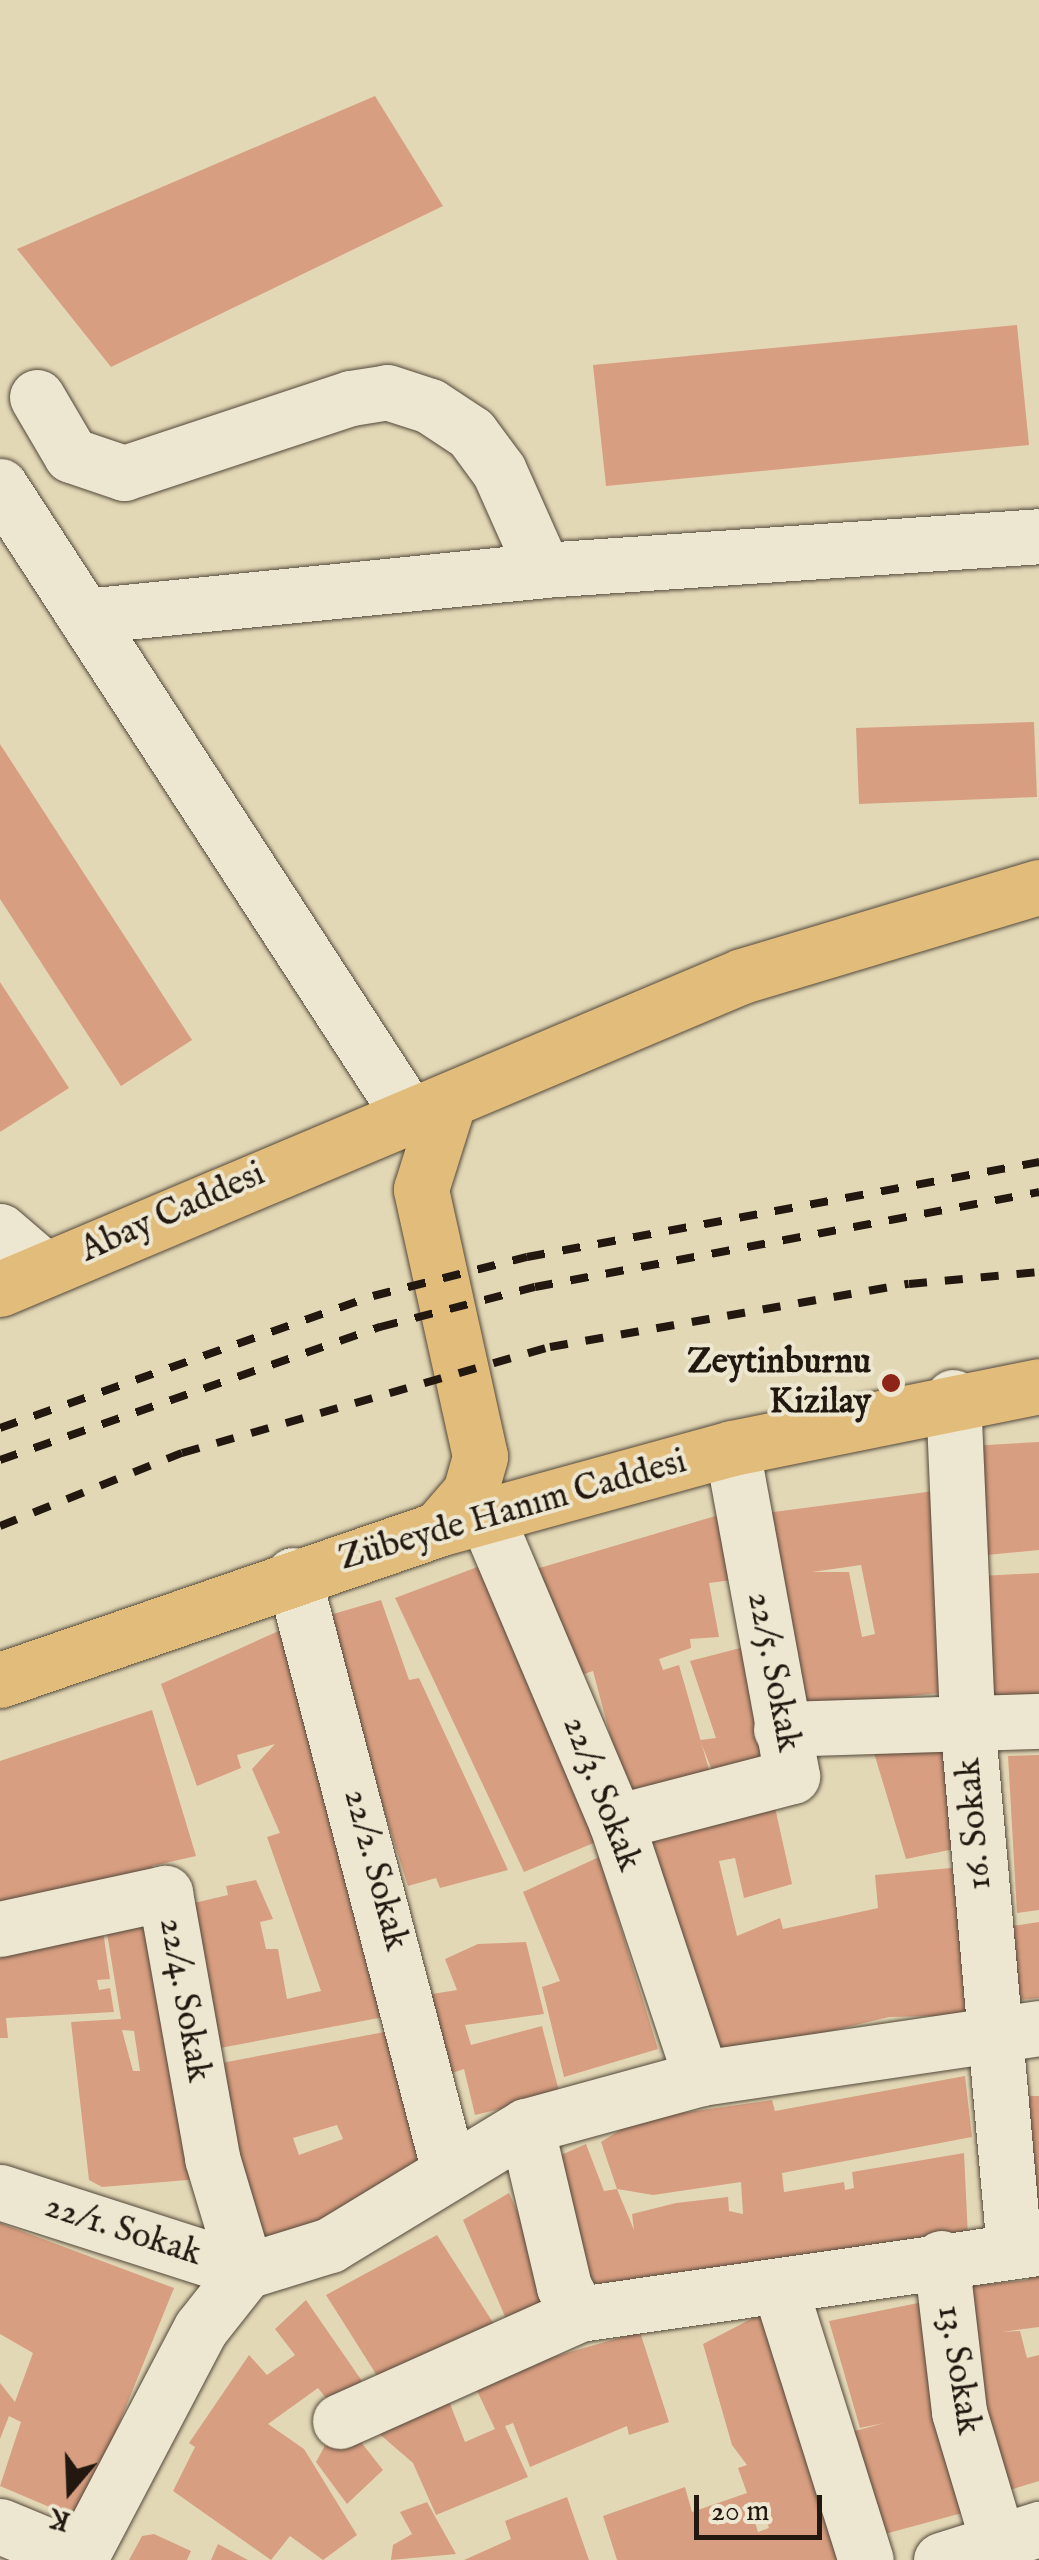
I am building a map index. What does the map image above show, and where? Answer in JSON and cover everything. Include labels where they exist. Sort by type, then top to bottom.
[{"type":"main road","name":"Abay Caddesi","points":[[22,1279],[346,1138],[429,1108],[742,976],[1039,887]]},
{"type":"main road","points":[[429,1108],[421,1189],[480,1456],[462,1523]]},
{"type":"main road","points":[[346,1138],[388,1157],[421,1189]]},
{"type":"main road","name":"Zübeyde Hanım Caddesi","points":[[0,1680],[293,1575],[462,1523],[732,1448],[954,1397],[1039,1386]]},
{"type":"main road","points":[[480,1456],[522,1484],[566,1494]]},
{"type":"street","points":[[37,397],[70,455],[124,473],[351,398],[387,392],[430,406],[471,433],[499,471],[544,570]]},
{"type":"street","points":[[0,486],[85,616],[429,1108]]},
{"type":"street","points":[[85,616],[544,570],[1039,536]]},
{"type":"street","points":[[0,1231],[22,1279]]},
{"type":"street","name":"16. Sokak","points":[[954,1397],[967,1720],[1016,2030],[1026,2248]]},
{"type":"street","name":"22/5. Sokak","points":[[616,1822],[792,1776],[732,1448]]},
{"type":"street","name":"22/3. Sokak","points":[[462,1523],[616,1822],[701,2078]]},
{"type":"street","name":"22/2. Sokak","points":[[293,1575],[448,2168]]},
{"type":"street","points":[[781,1729],[967,1720],[1039,1722]]},
{"type":"street","name":"22/4. Sokak","points":[[0,1928],[165,1893],[212,2158],[246,2270]]},
{"type":"street","points":[[0,2526],[80,2560],[201,2328],[246,2270],[330,2245],[448,2168],[526,2126],[701,2078],[1016,2030]]},
{"type":"street","points":[[526,2126],[564,2287],[579,2314]]},
{"type":"street","name":"22/1. Sokak","points":[[0,2192],[246,2270]]},
{"type":"street","points":[[340,2421],[579,2314],[780,2288],[941,2258],[1026,2248]]},
{"type":"street","name":"13. Sokak","points":[[941,2258],[959,2412],[1018,2534],[941,2560]]},
{"type":"street","points":[[780,2288],[866,2560]]},
{"type":"building","points":[[375,96],[443,206],[111,367],[17,249]]},
{"type":"building","points":[[1017,325],[1029,445],[606,486],[593,365]]},
{"type":"building","points":[[1034,722],[1037,797],[859,804],[856,728]]},
{"type":"building","points":[[0,744],[192,1040],[121,1086],[0,899]]},
{"type":"building","points":[[0,982],[69,1088],[0,1132]]},
{"type":"building","points":[[1039,1442],[1039,1550],[976,1556],[969,1446]]},
{"type":"building","points":[[934,1491],[948,1692],[791,1709],[759,1514]],"holes":[[[861,1565],[875,1634],[862,1637],[849,1572],[812,1572]]]},
{"type":"building","points":[[729,1512],[740,1579],[709,1583],[719,1637],[690,1639],[691,1648],[659,1659],[663,1670],[679,1665],[712,1780],[628,1802],[593,1671],[578,1676],[536,1569]]},
{"type":"building","points":[[480,1566],[596,1842],[524,1872],[395,1598]]},
{"type":"building","points":[[1039,1573],[1039,1710],[991,1710],[980,1576]]},
{"type":"building","points":[[381,1600],[409,1680],[419,1678],[508,1870],[440,1888],[436,1878],[408,1886],[323,1617]]},
{"type":"building","points":[[283,1629],[364,1895],[349,1898],[364,1896],[384,2017],[204,2051],[190,1904],[228,1895],[226,1886],[256,1880],[273,1919],[260,1922],[266,1949],[278,1949],[287,1999],[321,1991],[267,1837],[280,1833],[252,1769],[275,1744],[237,1755],[241,1768],[197,1786],[161,1684]]},
{"type":"building","points":[[752,1645],[772,1768],[715,1778],[700,1740],[716,1738],[690,1661]]},
{"type":"building","points":[[152,1710],[196,1856],[152,1866],[156,1877],[0,1902],[0,1761]]},
{"type":"building","points":[[950,1731],[954,1849],[906,1859],[871,1743]]},
{"type":"building","points":[[1039,1755],[1039,1910],[1017,1913],[1008,1756]]},
{"type":"building","points":[[774,1803],[792,1884],[744,1898],[735,1858],[719,1861],[737,1936],[780,1918],[783,1929],[878,1908],[875,1875],[962,1867],[980,2015],[889,2017],[760,2048],[712,2047],[634,1832]]},
{"type":"building","points":[[599,1857],[658,2049],[564,2077],[542,1987],[560,1981],[523,1892]]},
{"type":"building","points":[[154,1912],[200,2179],[102,2187],[89,2180],[71,2022],[121,2019],[105,1921]],"holes":[[[122,2030],[134,2031],[140,2071],[133,2071]]]},
{"type":"building","points":[[1039,1922],[1039,1998],[1009,2001],[1005,1927]]},
{"type":"building","points":[[103,1931],[110,1979],[97,1980],[99,1990],[110,1988],[114,2012],[6,2018],[8,2038],[0,2038],[0,1957]]},
{"type":"building","points":[[526,1942],[544,2014],[465,2025],[471,2045],[542,2026],[560,2095],[475,2115],[464,2069],[440,2077],[420,1996],[457,1990],[445,1959],[478,1944]]},
{"type":"building","points":[[400,2029],[438,2150],[338,2219],[245,2248],[206,2066]],"holes":[[[337,2125],[343,2139],[299,2155],[293,2138]]]},
{"type":"building","points":[[965,2076],[972,2137],[782,2173],[784,2192],[844,2182],[845,2190],[854,2188],[852,2172],[964,2153],[968,2237],[589,2296],[536,2166],[586,2144],[604,2191],[617,2189],[601,2142],[638,2119],[772,2100],[775,2111]],"holes":[[[741,2182],[743,2214],[729,2211],[728,2197],[676,2203],[632,2214],[634,2230],[617,2189],[653,2195]]]},
{"type":"building","points":[[1018,2096],[1039,2096],[1039,2238]]},
{"type":"building","points":[[509,2193],[555,2295],[507,2321],[463,2220]]},
{"type":"building","points":[[0,2223],[174,2288],[80,2520],[0,2486],[21,2422],[9,2416],[0,2439],[0,2383],[15,2402],[33,2353],[0,2334]]},
{"type":"building","points":[[437,2235],[494,2324],[386,2390],[326,2295]]},
{"type":"building","points":[[1026,2260],[1039,2260],[1039,2327],[1002,2332],[1020,2331],[1027,2358],[1039,2355],[1039,2481],[993,2495],[970,2286],[1028,2280]]},
{"type":"building","points":[[306,2300],[362,2381],[332,2406],[318,2388],[268,2424],[304,2449],[357,2535],[323,2560],[290,2536],[271,2560],[173,2491],[195,2447],[189,2443],[249,2355],[267,2375],[295,2355],[275,2329]]},
{"type":"building","points":[[928,2301],[977,2509],[881,2535],[844,2434],[884,2423],[860,2428],[829,2321]]},
{"type":"building","points":[[772,2308],[854,2560],[617,2560],[603,2516],[685,2487],[692,2512],[747,2493],[738,2468],[747,2465],[732,2445],[703,2344]],"holes":[[[761,2505],[769,2528],[758,2532],[751,2509]]]},
{"type":"building","points":[[640,2332],[669,2422],[629,2435],[627,2426],[530,2467],[513,2423],[505,2426],[528,2477],[436,2515],[413,2463],[376,2431],[447,2396],[465,2442],[495,2429],[472,2380]]},
{"type":"building","points":[[334,2429],[353,2432],[383,2470],[347,2504],[316,2462]]},
{"type":"building","points":[[567,2497],[589,2560],[464,2560],[511,2539],[505,2521]]},
{"type":"building","points":[[427,2502],[456,2554],[391,2560],[393,2545],[412,2534],[400,2512]]},
{"type":"building","points":[[154,2534],[191,2551],[187,2560],[129,2560],[142,2536]]},
{"type":"building","points":[[218,2544],[248,2560],[211,2560]]},
{"type":"railway","points":[[0,1428],[373,1296],[527,1257],[1039,1162]]},
{"type":"railway","points":[[0,1460],[380,1327],[535,1287],[1039,1192]]},
{"type":"railway","points":[[0,1526],[182,1453],[550,1347],[909,1284],[1039,1272]]},
{"type":"place","name":"Zeytinburnu Kizilay","points":[[891,1383]]}]
